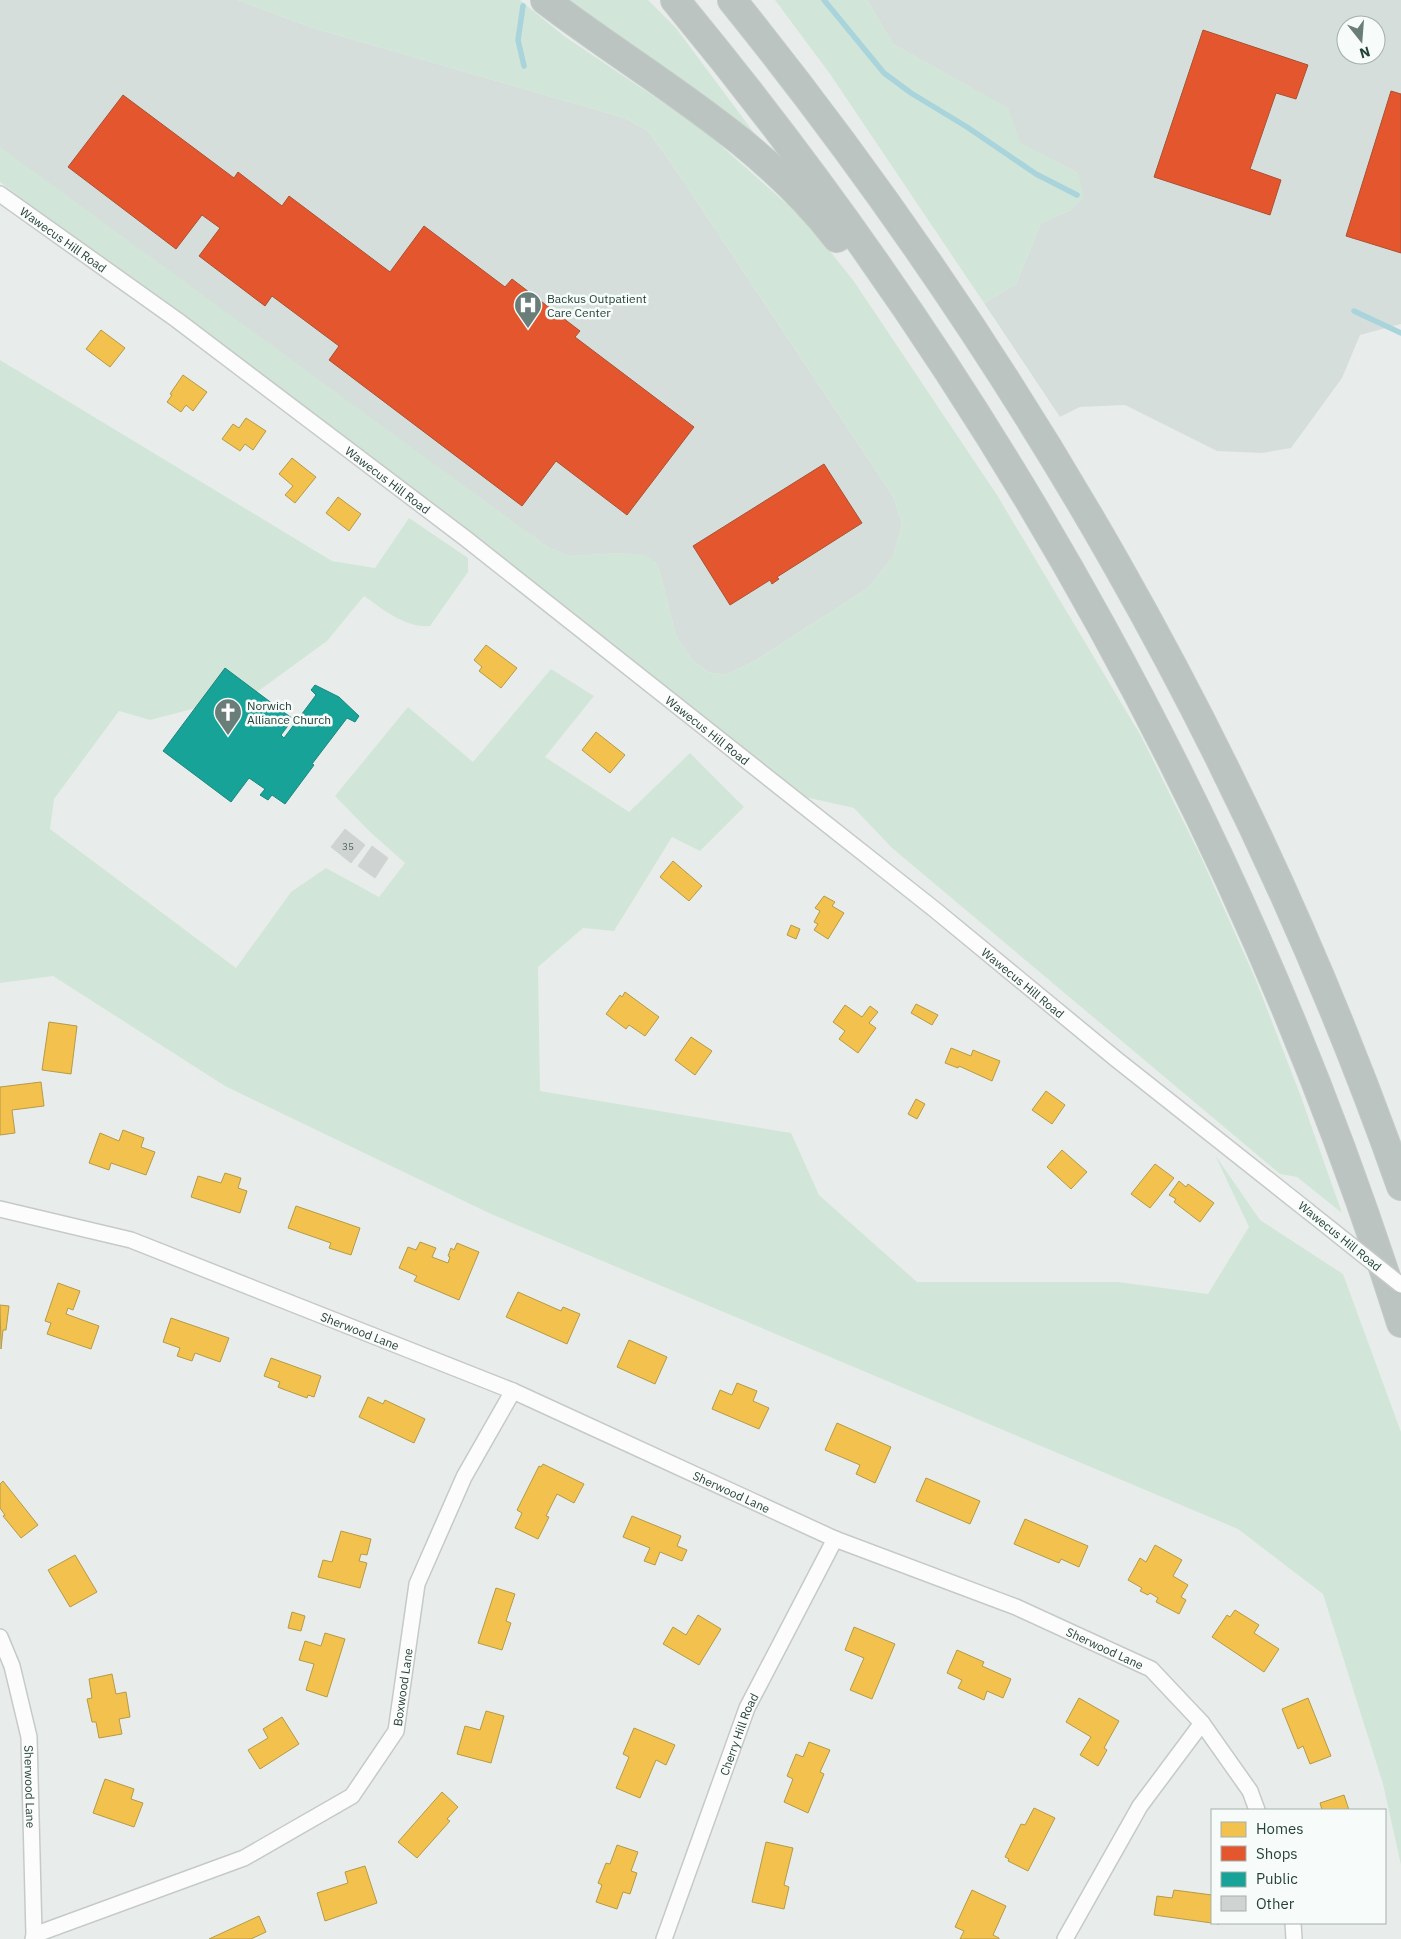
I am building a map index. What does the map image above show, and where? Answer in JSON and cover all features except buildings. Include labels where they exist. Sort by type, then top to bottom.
[{"type":"highway","points":[[545,0],[710,117],[760,155],[812,208],[897,307],[914,319]]},
{"type":"highway","points":[[675,0],[795,150],[914,319],[987,431],[1052,540],[1125,670],[1195,806],[1258,943],[1307,1059],[1356,1189],[1401,1323]]},
{"type":"highway","points":[[732,0],[776,54],[864,171],[985,346],[1055,460],[1149,624],[1220,758],[1284,896],[1353,1057],[1401,1186]]},
{"type":"highway","points":[[754,0],[764,18],[776,54]]},
{"type":"street","name":"Wawecus Hill Road","points":[[0,194],[177,320],[465,538],[934,909],[1116,1059],[1401,1285]]},
{"type":"street","name":"Sherwood Lane","points":[[0,1209],[131,1240],[513,1391],[835,1539],[1016,1608],[1152,1669],[1202,1723],[1250,1790],[1257,1809]]},
{"type":"street","name":"Boxwood Lane","points":[[34,1937],[244,1858],[352,1796],[396,1731],[417,1584],[464,1477],[513,1391]]},
{"type":"street","name":"Cherry Hill Road","points":[[664,1939],[747,1708],[835,1539]]},
{"type":"street","name":"Sherwood Lane","points":[[0,1637],[12,1666],[29,1737],[34,1937]]},
{"type":"street","points":[[1065,1939],[1140,1806],[1202,1723]]},
{"type":"street","points":[[1293,1924],[1294,1939]]},
{"type":"shaded area","points":[[0,0],[238,0],[313,28],[625,118],[648,131],[674,167],[894,498],[902,524],[893,557],[868,588],[753,662],[726,675],[708,672],[692,660],[676,636],[660,573],[655,562],[624,553],[569,556],[549,548],[0,152]]},
{"type":"shaded area","points":[[867,0],[1401,0],[1401,324],[1360,335],[1342,378],[1291,448],[1262,453],[1217,451],[1125,405],[1080,407],[1060,417],[984,303],[1016,284],[1041,223],[1071,210],[1078,173],[1019,143],[1007,108],[893,44]]},
{"type":"green space","points":[[238,0],[520,0],[564,36],[701,128],[805,220],[853,280],[997,495],[1141,736],[1201,857],[1255,978],[1300,1094],[1342,1213],[1297,1177],[1280,1174],[892,848],[854,808],[805,797],[0,182],[0,147],[549,548],[569,556],[624,553],[645,555],[655,562],[660,573],[676,636],[692,660],[708,672],[726,675],[753,662],[868,588],[893,557],[902,524],[894,498],[674,167],[648,131],[625,118],[313,28]]},
{"type":"green space","points":[[563,0],[648,0],[676,28],[760,141]]},
{"type":"green space","points":[[775,0],[867,0],[893,44],[1008,108],[1020,143],[1078,173],[1084,198],[1071,210],[1041,223],[1016,284],[984,303],[830,74]]},
{"type":"green space","points":[[0,360],[332,561],[375,568],[409,518],[468,558],[468,572],[430,626],[421,626],[403,621],[364,596],[327,641],[257,692],[150,720],[119,711],[54,799],[50,829],[236,968],[291,892],[326,868],[379,897],[405,863],[370,832],[335,796],[408,707],[473,762],[551,669],[594,696],[545,757],[629,812],[690,753],[744,807],[700,851],[672,837],[614,931],[583,928],[538,967],[540,1091],[791,1133],[819,1195],[917,1282],[1118,1282],[1208,1294],[1249,1227],[1215,1155],[1260,1220],[1343,1274],[1401,1432],[1401,1865],[1383,1784],[1323,1594],[1238,1529],[491,1214],[225,1086],[53,976],[0,983]]},
{"type":"waterway","points":[[824,0],[884,73],[911,93],[967,127],[1036,174],[1077,195]]},
{"type":"waterway","points":[[523,6],[518,40],[524,66]]},
{"type":"waterway","points":[[1354,311],[1401,333]]},
{"type":"place","name":"Backus Outpatient Care Center","points":[[528,329]]},
{"type":"place","name":"Norwich Alliance Church","points":[[228,736]]}]
